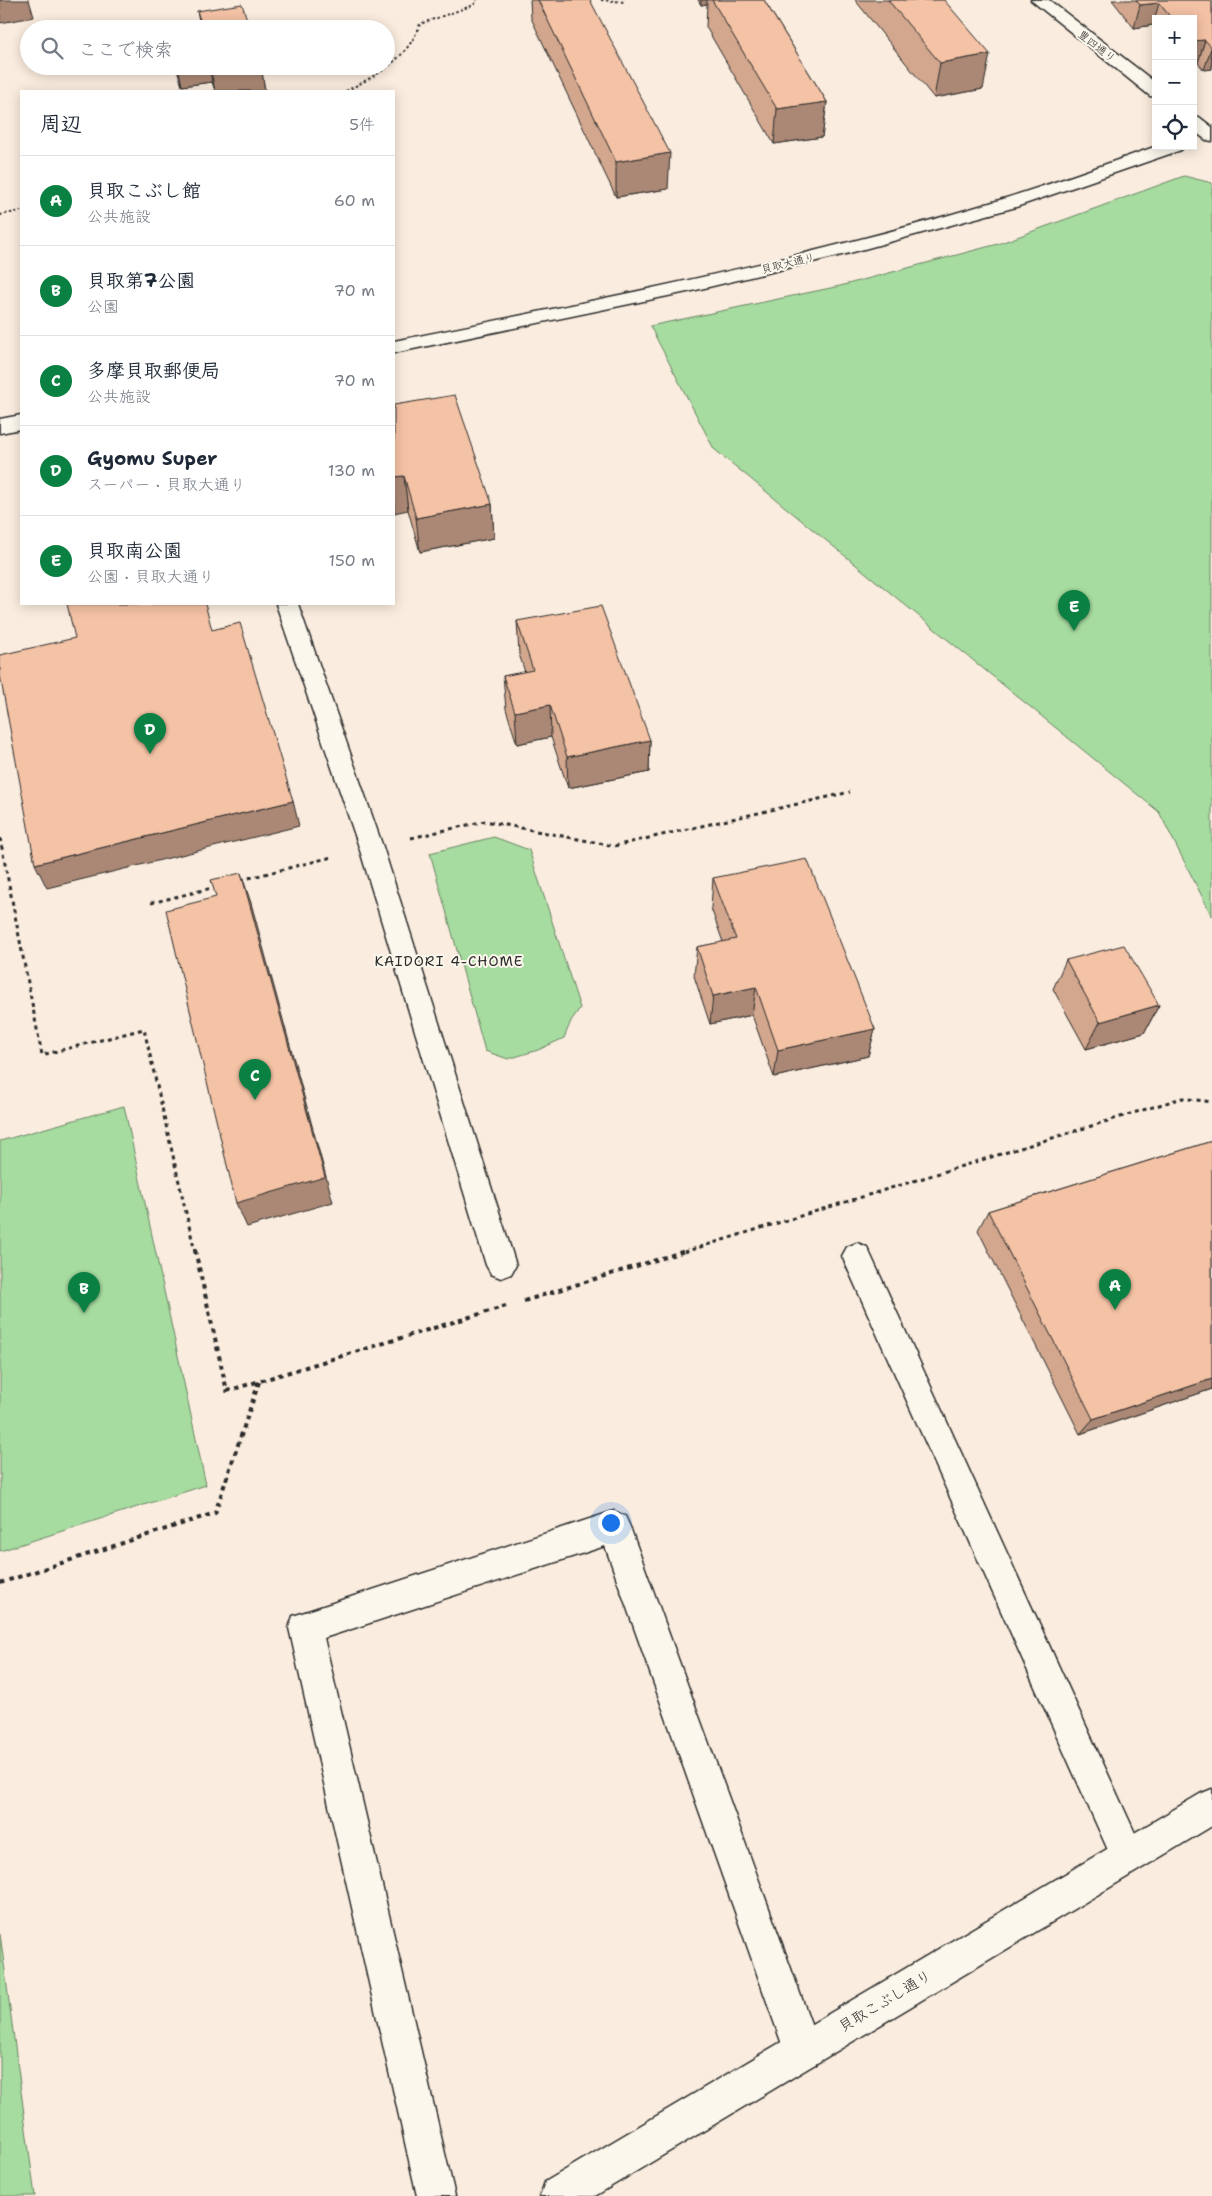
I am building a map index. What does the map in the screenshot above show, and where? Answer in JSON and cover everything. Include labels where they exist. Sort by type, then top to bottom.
[{"type":"street","name":"豊四通り","points":[[1039,0],[1152,89]]},
{"type":"street","points":[[1197,125],[1207,136]]},
{"type":"street","name":"貝取大通り","points":[[395,347],[720,280],[860,245],[988,210],[1162,150]]},
{"type":"street","points":[[0,426],[20,422]]},
{"type":"street","points":[[287,605],[371,848],[500,1266]]},
{"type":"street","points":[[857,1256],[1128,1856]]},
{"type":"street","points":[[436,2196],[305,1628],[614,1527],[802,2051]]},
{"type":"street","name":"貝取こぶし通り","points":[[558,2196],[1212,1806]]},
{"type":"path","points":[[395,60],[412,44],[420,24],[474,5],[477,0]]},
{"type":"path","points":[[601,0],[625,2]]},
{"type":"path","points":[[348,90],[377,75]]},
{"type":"path","points":[[0,215],[20,210]]},
{"type":"path","points":[[237,881],[485,821],[614,846],[850,792]]},
{"type":"path","points":[[0,838],[42,1055],[144,1029],[227,1391],[1182,1098],[1212,1102]]},
{"type":"path","points":[[151,903],[218,886]]},
{"type":"path","points":[[0,1583],[215,1513],[260,1382]]},
{"type":"green space","points":[[1184,176],[1212,183],[1212,916],[1159,812],[714,449],[650,326],[840,286],[998,244]]},
{"type":"green space","points":[[494,837],[529,850],[580,1008],[571,1021],[564,1038],[538,1050],[508,1059],[485,1051],[430,853]]},
{"type":"green space","points":[[124,1106],[206,1485],[0,1551],[0,1141]]},
{"type":"green space","points":[[0,1934],[35,2196],[0,2196]]},
{"type":"building","points":[[538,0],[590,0],[670,153],[616,162]]},
{"type":"building","points":[[712,0],[764,0],[827,102],[777,109]]},
{"type":"building","points":[[888,0],[944,0],[990,54],[940,63]]},
{"type":"building","points":[[1136,0],[1212,0],[1212,48],[1205,40],[1197,41],[1197,15],[1169,15],[1159,3],[1140,5]]},
{"type":"building","points":[[242,4],[247,20],[200,20],[197,11]]},
{"type":"building","points":[[455,395],[492,504],[416,518],[404,476],[395,477],[395,405]]},
{"type":"building","points":[[67,605],[205,605],[212,630],[240,623],[293,801],[35,864],[0,675],[0,655],[75,638]]},
{"type":"building","points":[[601,606],[650,740],[567,757],[550,705],[515,712],[503,676],[533,670],[517,621]]},
{"type":"building","points":[[807,859],[875,1029],[778,1050],[756,987],[713,996],[697,947],[736,939],[713,878]]},
{"type":"building","points":[[241,873],[325,1177],[236,1203],[166,910],[216,897],[211,880]]},
{"type":"building","points":[[1124,945],[1159,1005],[1100,1022],[1066,960]]},
{"type":"building","points":[[1212,1141],[1212,1379],[1093,1419],[988,1211]]},
{"type":"place","name":"貝取南公園","points":[[1074,631]]},
{"type":"place","name":"Gyomu Super","points":[[150,754]]},
{"type":"place","name":"多摩貝取郵便局","points":[[255,1100]]},
{"type":"place","name":"貝取こぶし館","points":[[1115,1310]]},
{"type":"place","name":"貝取第7公園","points":[[84,1313]]},
{"type":"district","name":"KAIDORI 4-CHOME","points":[[449,961]]}]
